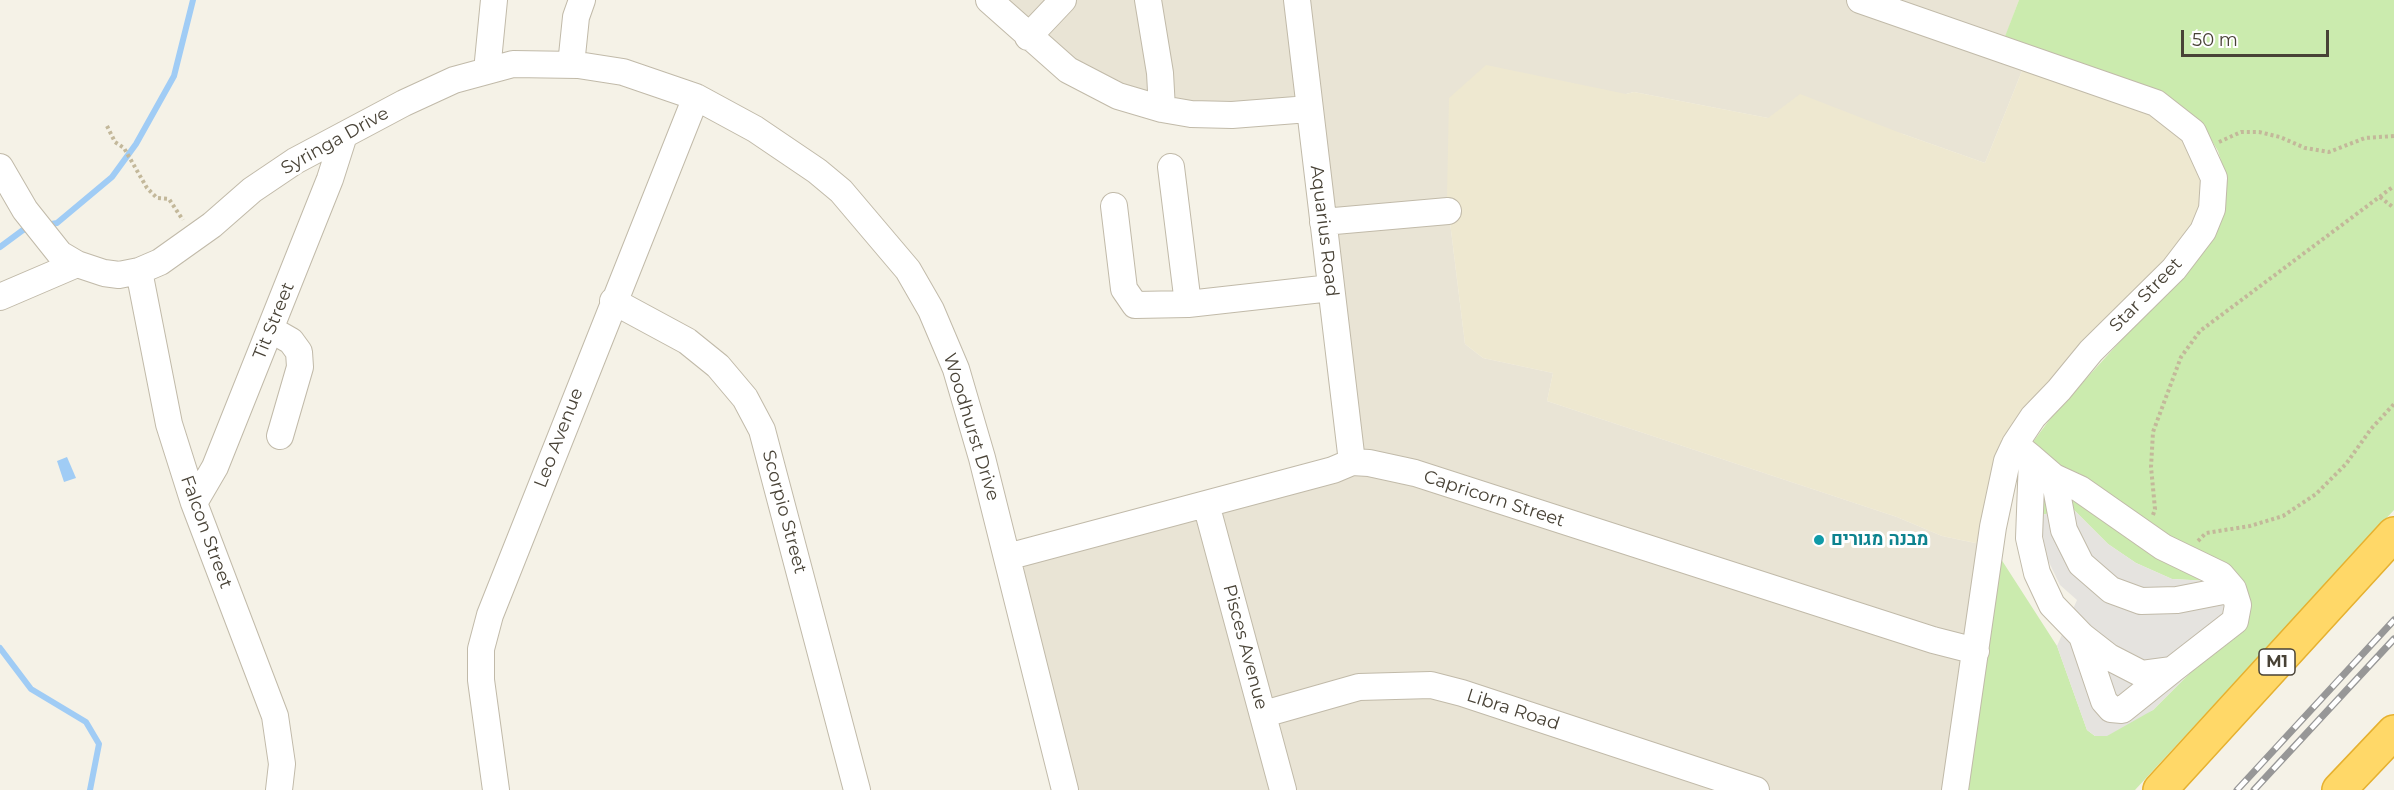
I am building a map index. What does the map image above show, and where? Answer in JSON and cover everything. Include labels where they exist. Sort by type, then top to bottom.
[{"type":"highway","name":"M1","points":[[2160,790],[2394,534]]},
{"type":"highway","points":[[2339,790],[2394,732]]},
{"type":"street","points":[[487,71],[494,0]]},
{"type":"street","points":[[571,65],[576,17],[582,0]]},
{"type":"street","points":[[1028,37],[1063,0]]},
{"type":"street","points":[[1148,0],[1160,73],[1162,109]]},
{"type":"street","name":"Aquarius Road","points":[[1297,0],[1352,462]]},
{"type":"street","name":"Star Street","points":[[1860,0],[2156,103],[2193,132],[2214,178],[2212,208],[2203,231],[2174,269],[2091,351],[2033,417],[2023,451],[2002,476],[1955,790]]},
{"type":"street","points":[[1003,5],[1028,37],[1068,70],[1118,96],[1162,109],[1191,114],[1232,115],[1309,109]]},
{"type":"street","name":"Syringa Drive","points":[[0,167],[25,210],[60,254],[77,264],[104,273],[119,274],[139,271],[160,262],[195,238],[252,190],[295,161],[404,103],[454,80],[513,64],[571,65],[623,72],[696,97]]},
{"type":"street","name":"Leo Avenue","points":[[496,790],[485,714],[481,649],[490,615],[696,97]]},
{"type":"street","name":"Woodhurst Drive","points":[[696,97],[755,129],[818,171],[841,191],[908,270],[931,310],[956,369],[1007,557],[1065,790]]},
{"type":"street","name":"Tit Street","points":[[194,503],[215,467],[330,179],[344,135]]},
{"type":"street","points":[[1171,167],[1188,304]]},
{"type":"street","points":[[1114,206],[1124,290],[1135,305],[1188,304],[1331,288]]},
{"type":"street","points":[[1323,222],[1448,211]]},
{"type":"street","points":[[0,297],[77,264]]},
{"type":"street","name":"Falcon Street","points":[[139,271],[169,424],[194,503],[275,716],[282,764],[279,790]]},
{"type":"street","name":"Scorpio Street","points":[[613,301],[687,341],[718,366],[745,398],[762,430],[857,790]]},
{"type":"street","points":[[270,330],[291,341],[299,352],[300,367],[280,436]]},
{"type":"street","points":[[2023,451],[2054,477],[2080,489],[2147,536],[2221,575],[2233,588],[2238,605],[2235,621],[2122,710],[2111,710],[2104,701],[2082,636]]},
{"type":"street","points":[[2023,451],[2029,538],[2037,573],[2052,605],[2082,636],[2109,657],[2142,674],[2172,670]]},
{"type":"street","name":"Capricorn Street","points":[[1007,557],[1333,470],[1352,462],[1387,466],[1415,473],[1933,640],[1976,651]]},
{"type":"street","points":[[2054,477],[2064,530],[2081,564],[2111,590],[2141,601],[2177,600],[2233,588]]},
{"type":"street","name":"Pisces Avenue","points":[[1206,504],[1264,714],[1282,790]]},
{"type":"street","name":"Libra Road","points":[[1264,714],[1359,687],[1431,685],[1756,790]]},
{"type":"path","points":[[107,126],[115,142],[124,148],[147,188],[157,198],[169,199],[195,238]]},
{"type":"path","points":[[2202,150],[2241,132],[2259,132],[2305,148],[2329,152],[2365,138],[2394,136]]},
{"type":"path","points":[[2147,536],[2155,509],[2151,467],[2153,432],[2181,357],[2200,331],[2394,186]]},
{"type":"path","points":[[2380,197],[2394,208]]},
{"type":"path","points":[[2192,561],[2196,544],[2206,533],[2250,526],[2283,516],[2316,494],[2346,464],[2371,429],[2394,404]]},
{"type":"shaded area","points":[[990,0],[2019,0],[2000,51],[2026,61],[1985,163],[1903,134],[1768,118],[1634,92],[1626,94],[1447,198],[1465,344],[1483,358],[1553,373],[1547,401],[1897,517],[1942,536],[1990,546],[1955,790],[1069,790],[1007,555],[1351,461],[1308,109],[1232,114],[1118,95]]},
{"type":"shaded area","points":[[2026,61],[2164,115],[2202,163],[2204,218],[2032,417],[1990,546],[1942,536],[1897,517],[1547,401],[1553,373],[1483,358],[1465,344],[1447,198],[1449,98],[1486,65],[1626,94],[1634,92],[1768,118],[1800,94],[1985,163]]},
{"type":"shaded area","points":[[2073,509],[2108,544],[2136,563],[2172,579],[2246,583],[2247,611],[2232,631],[2153,710],[2107,736],[2095,736],[2087,730],[2057,646],[2077,600],[2060,585],[2046,556],[2040,515]]},
{"type":"green space","points":[[2019,0],[2394,0],[2394,510],[2135,790],[1968,790],[2001,559],[2057,646],[2087,730],[2095,736],[2153,710],[2232,631],[2246,583],[2172,579],[2136,563],[2108,544],[2073,509],[2040,515],[2030,446],[2053,415],[2199,255],[2225,182],[2223,167],[2218,151],[2200,121],[2173,100],[2141,86],[2004,39]]},
{"type":"water","points":[[67,457],[76,478],[64,482],[57,461]]},
{"type":"waterway","points":[[46,225],[57,223],[112,177],[136,144],[174,76],[193,0]]},
{"type":"waterway","points":[[0,247],[23,230],[30,229]]},
{"type":"waterway","points":[[0,648],[31,689],[86,722],[99,744],[90,790]]},
{"type":"railway","points":[[2237,790],[2394,620]]},
{"type":"railway","points":[[2254,790],[2394,639]]},
{"type":"place","name":"מבנה מגורים","points":[[1819,540]]}]
